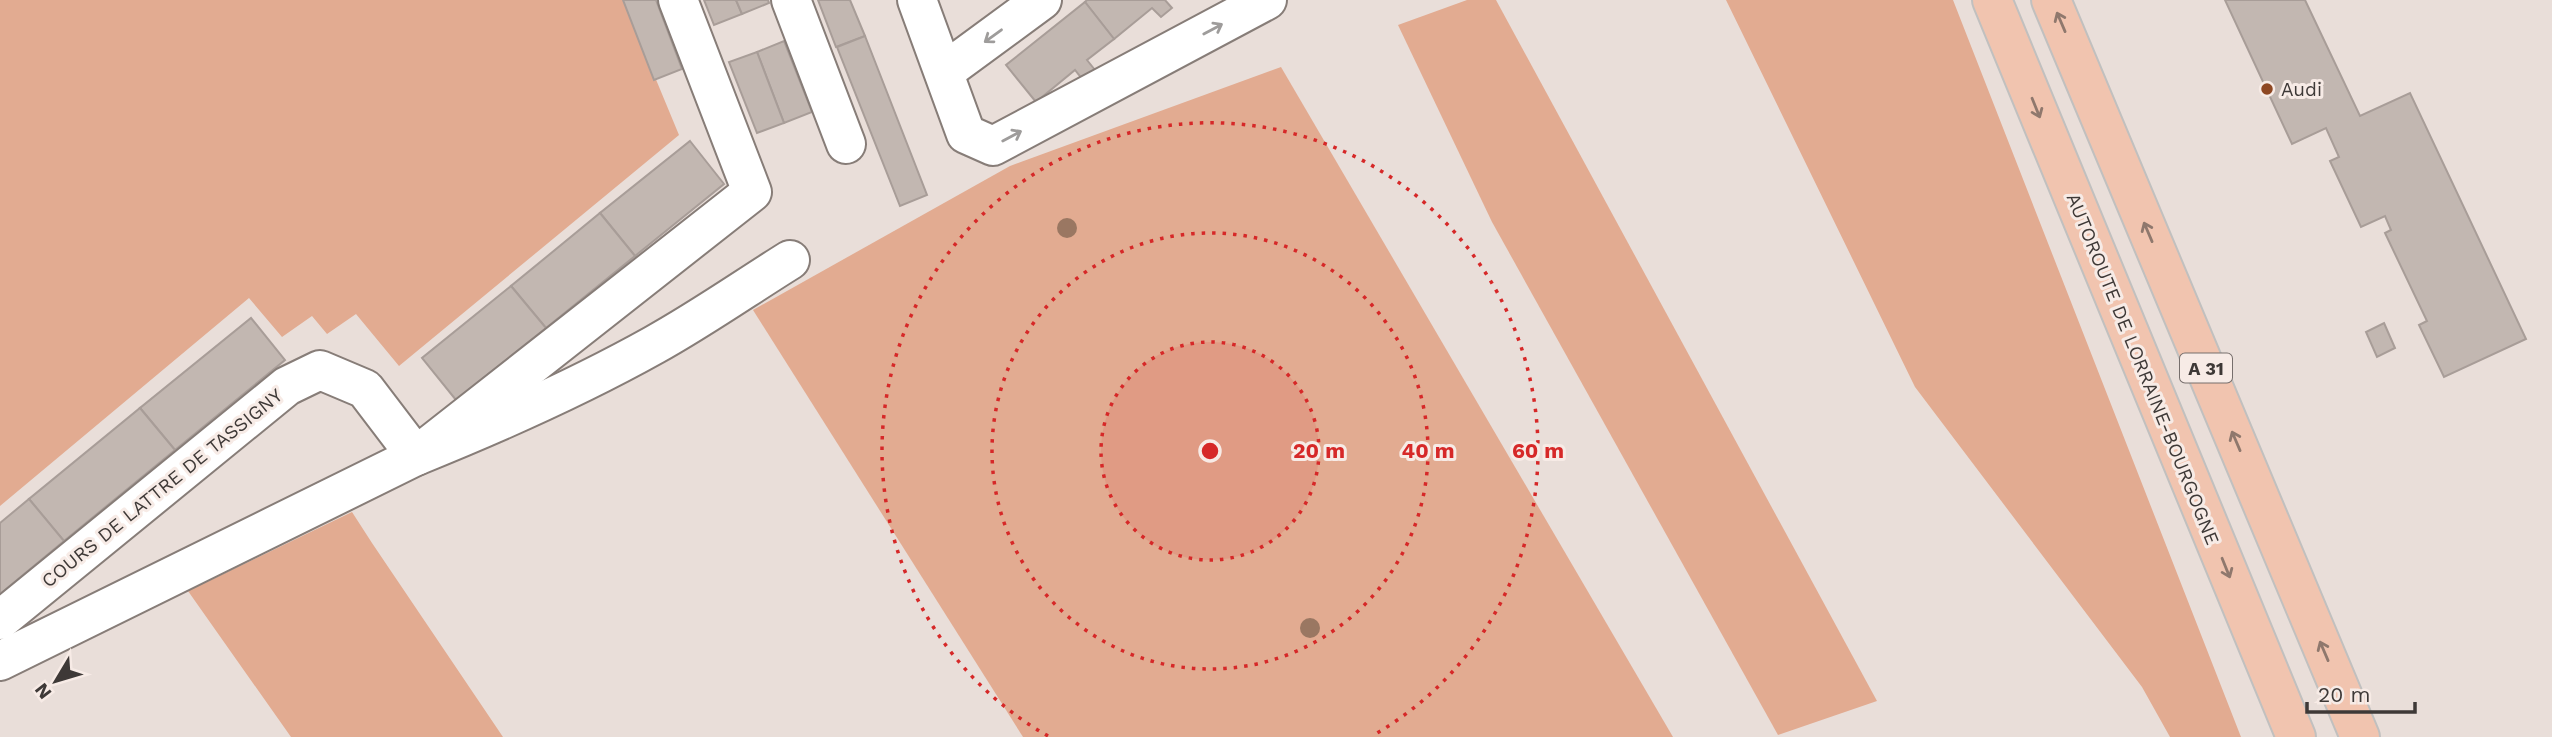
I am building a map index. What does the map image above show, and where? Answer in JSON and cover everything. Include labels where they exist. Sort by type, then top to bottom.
[{"type":"highway","name":"AUTOROUTE DE LORRAINE-BOURGOGNE","points":[[1992,0],[2296,737]]},
{"type":"highway","name":"A 31","points":[[2051,0],[2360,737]]},
{"type":"street","points":[[416,456],[752,192],[678,0]]},
{"type":"street","points":[[791,0],[846,144]]},
{"type":"street","points":[[944,72],[1042,0]]},
{"type":"street","points":[[919,5],[966,134],[993,146],[1267,0]]},
{"type":"street","points":[[0,661],[416,456],[502,422],[574,388],[656,344],[790,260]]},
{"type":"street","name":"COURS DE LATTRE DE TASSIGNY","points":[[0,620],[287,386],[320,370],[365,389],[416,456]]},
{"type":"shaded area","points":[[0,0],[623,0],[679,135],[399,366],[356,314],[327,334],[312,316],[282,337],[249,298],[0,506]]},
{"type":"shaded area","points":[[1467,0],[1496,0],[1877,701],[1778,735],[1492,222],[1398,25]]},
{"type":"shaded area","points":[[1726,0],[1953,0],[2241,737],[2170,737],[2142,687],[1915,387]]},
{"type":"shaded area","points":[[1281,67],[1673,737],[1023,737],[753,310],[1010,166]]},
{"type":"shaded area","points":[[352,512],[503,737],[291,737],[188,591]]},
{"type":"building","points":[[623,0],[656,0],[682,69],[654,80]]},
{"type":"building","points":[[704,0],[736,0],[742,14],[714,25]]},
{"type":"building","points":[[736,0],[768,0],[769,3],[742,14]]},
{"type":"building","points":[[818,0],[850,0],[865,36],[836,47]]},
{"type":"building","points":[[1165,0],[1172,8],[1161,17],[1152,8],[1114,39],[1085,2]]},
{"type":"building","points":[[2225,0],[2305,0],[2360,116],[2410,93],[2526,339],[2444,377],[2419,325],[2427,321],[2385,233],[2391,230],[2385,216],[2361,227],[2330,161],[2339,157],[2326,128],[2292,144]]},
{"type":"building","points":[[1085,2],[1114,39],[1087,60],[1095,70],[1083,80],[1075,70],[1036,102],[1006,65]]},
{"type":"building","points":[[865,36],[927,195],[900,206],[837,47]]},
{"type":"building","points":[[784,41],[812,112],[784,123],[757,52]]},
{"type":"building","points":[[757,52],[784,123],[757,133],[729,62]]},
{"type":"building","points":[[690,141],[724,184],[635,256],[600,213]]},
{"type":"building","points":[[600,213],[635,256],[546,328],[511,286]]},
{"type":"building","points":[[511,286],[546,328],[456,400],[422,358]]},
{"type":"building","points":[[251,318],[285,360],[175,450],[140,408]]},
{"type":"building","points":[[2384,323],[2395,348],[2377,357],[2366,332]]},
{"type":"building","points":[[140,408],[175,450],[64,541],[29,499]]},
{"type":"building","points":[[29,499],[64,541],[0,594],[0,523]]},
{"type":"place","name":"Audi","points":[[2267,89]]}]
